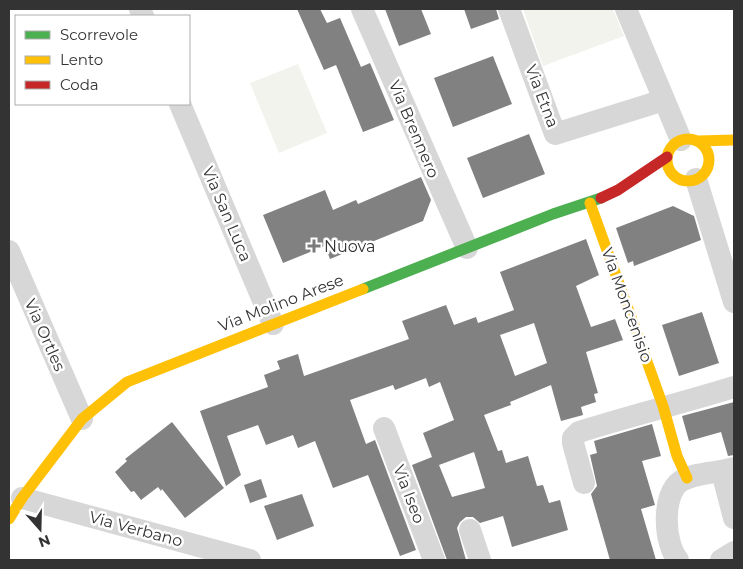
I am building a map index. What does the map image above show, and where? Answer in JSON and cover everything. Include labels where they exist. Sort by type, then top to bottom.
[{"type":"street","name":"Via Brennero","points":[[362,9],[466,248]]},
{"type":"street","name":"Via Etna","points":[[509,9],[555,134],[664,100]]},
{"type":"street","points":[[626,9],[664,100],[689,140],[707,151],[686,173]]},
{"type":"street","name":"Via San Luca","points":[[180,105],[273,324]]},
{"type":"street","name":"Via Molino Arese","points":[[9,519],[22,498],[82,419],[127,382],[552,214],[590,203],[618,190],[666,158],[672,145],[689,140]]},
{"type":"street","points":[[689,140],[734,140]]},
{"type":"street","points":[[666,158],[667,165],[686,173],[734,302]]},
{"type":"street","name":"Via Molino Arese","points":[[618,190],[686,173]]},
{"type":"street","name":"Via Moncenisio","points":[[590,203],[664,406],[677,456],[687,478]]},
{"type":"street","name":"Via Ortles","points":[[9,251],[82,419]]},
{"type":"street","points":[[584,483],[573,443],[575,434],[664,406],[734,387]]},
{"type":"street","name":"Via Iseo","points":[[384,428],[434,560]]},
{"type":"street","points":[[678,560],[669,538],[668,510],[674,490],[678,484],[687,478],[728,470],[734,518]]},
{"type":"street","name":"Via Verbano","points":[[22,498],[250,560]]},
{"type":"street","points":[[470,530],[480,560]]},
{"type":"street","points":[[721,560],[734,552]]},
{"type":"shaded area","points":[[523,9],[613,9],[624,36],[543,66]]},
{"type":"shaded area","points":[[298,64],[327,133],[279,153],[250,83]]},
{"type":"building","points":[[297,9],[320,9],[327,23],[340,18],[361,67],[370,63],[394,120],[363,132],[336,65],[324,70]]},
{"type":"building","points":[[385,9],[421,9],[431,34],[399,46]]},
{"type":"building","points":[[464,9],[496,9],[499,19],[471,29]]},
{"type":"building","points":[[493,56],[512,104],[453,127],[434,78]]},
{"type":"building","points":[[529,134],[545,174],[483,198],[467,158]]},
{"type":"building","points":[[421,177],[431,200],[423,221],[330,259],[325,246],[283,263],[263,215],[325,190],[333,210],[356,200],[358,204]]},
{"type":"building","points":[[673,206],[694,216],[701,240],[634,266],[633,261],[628,263],[616,228]]},
{"type":"building","points":[[586,239],[599,275],[576,286],[591,327],[615,319],[623,340],[586,352],[598,393],[594,394],[596,402],[581,407],[583,415],[561,421],[551,385],[510,402],[511,405],[484,415],[498,451],[502,450],[506,463],[528,456],[537,486],[543,485],[549,503],[560,500],[568,530],[512,547],[503,516],[480,523],[473,517],[466,517],[457,528],[466,560],[447,560],[412,465],[432,457],[423,433],[454,420],[440,382],[429,387],[426,378],[395,390],[393,385],[350,400],[366,444],[375,440],[416,550],[400,556],[368,475],[333,488],[315,441],[298,448],[293,435],[266,445],[258,425],[227,436],[241,475],[226,486],[200,411],[268,387],[264,375],[280,369],[277,361],[298,354],[304,376],[409,339],[402,321],[446,305],[454,325],[476,317],[478,323],[514,310],[500,272]],"holes":[[[534,323],[547,363],[515,376],[500,335]],[[474,452],[485,488],[452,497],[439,465]]]},
{"type":"building","points":[[702,312],[719,363],[679,376],[662,325]]},
{"type":"building","points":[[734,402],[734,455],[728,456],[721,432],[689,441],[682,416]]},
{"type":"building","points":[[172,422],[224,488],[185,518],[162,489],[161,491],[158,487],[141,500],[134,491],[131,492],[115,472],[127,461],[125,459]]},
{"type":"building","points":[[652,424],[661,456],[642,461],[655,505],[641,509],[656,560],[610,560],[591,494],[597,486],[590,455],[597,453],[594,441]]},
{"type":"building","points":[[261,479],[267,497],[250,503],[244,485]]},
{"type":"building","points":[[302,494],[314,526],[277,540],[264,506]]},
{"type":"traffic: fast","points":[[363,289],[553,214],[601,198]]},
{"type":"traffic: slow","points":[[692,139],[700,142],[706,148],[709,160],[706,172],[700,178],[684,181],[676,178],[670,172],[667,156],[670,148],[676,142],[692,139]]},
{"type":"traffic: slow","points":[[698,141],[734,140]]},
{"type":"traffic: slow","points":[[590,203],[663,406],[677,456],[687,478]]},
{"type":"traffic: slow","points":[[9,519],[22,498],[82,419],[127,382],[363,289]]},
{"type":"traffic: jam","points":[[601,198],[618,190],[667,157]]},
{"type":"place","name":"Nuova","points":[[314,246]]}]
